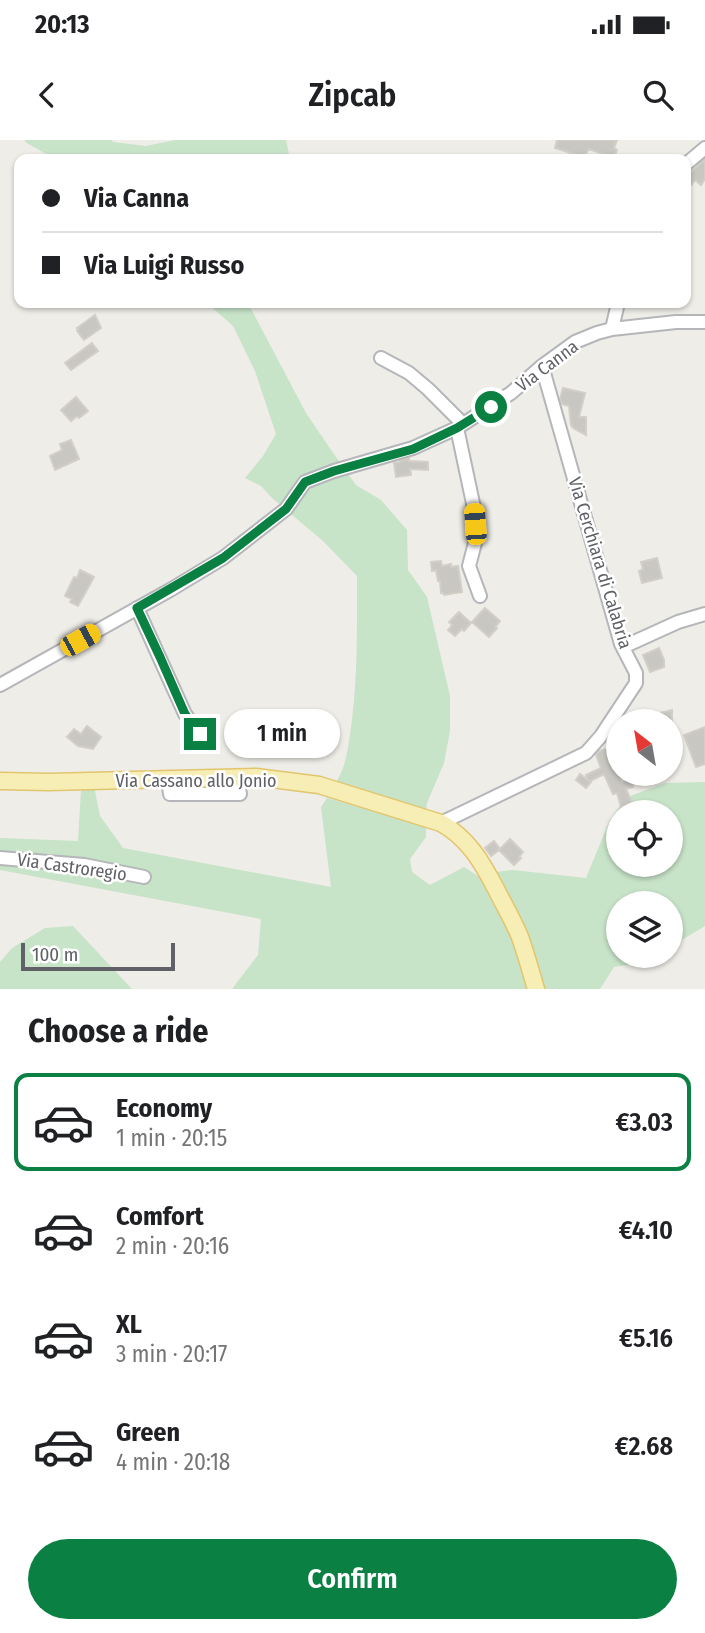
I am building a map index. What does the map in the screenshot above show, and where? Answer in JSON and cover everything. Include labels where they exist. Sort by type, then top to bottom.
[{"type":"main road","name":"Via Cassano allo Jonio","points":[[0,781],[256,777],[319,785],[442,823],[465,840],[488,873],[520,939],[536,989]]},
{"type":"street","points":[[691,160],[705,148]]},
{"type":"street","points":[[612,329],[617,308]]},
{"type":"street","name":"Via Canna","points":[[5,682],[223,558],[286,509],[305,482],[413,449],[460,426],[511,393],[575,342],[612,329],[676,322],[705,322]]},
{"type":"street","points":[[381,358],[409,373],[428,389],[460,426],[474,508],[476,539],[469,566],[480,596]]},
{"type":"street","name":"Via Cerchiara di Calabria","points":[[442,823],[586,753],[601,736],[636,683],[636,673],[623,647],[542,366]]},
{"type":"street","points":[[137,608],[185,714],[200,734]]},
{"type":"street","points":[[623,647],[678,622],[705,614]]},
{"type":"street","name":"Via Castroregio","points":[[0,858],[84,866],[144,877]]},
{"type":"green space","points":[[111,140],[146,146],[175,140],[286,140],[289,154],[46,154],[25,142]]},
{"type":"green space","points":[[213,308],[251,308],[306,413],[329,447],[356,485],[381,500],[407,530],[408,570],[427,597],[450,696],[450,731],[444,763],[426,811],[336,782],[346,759],[353,715],[357,576],[323,541],[261,486],[245,478],[276,434],[255,371],[233,326]]},
{"type":"green space","points":[[705,782],[705,926],[683,939],[683,891],[606,891],[606,968],[613,968],[600,989],[232,989],[258,955],[261,919],[0,870],[0,838],[78,841],[81,790],[94,786],[100,816],[123,848],[331,887],[321,807],[327,798],[426,826],[426,837],[410,859],[412,872],[430,885],[464,867],[481,878],[496,872],[513,870],[586,878],[606,829],[606,877],[683,877],[683,800],[624,800],[657,786],[683,786],[683,783]]},
{"type":"green space","points":[[73,926],[132,989],[0,989],[0,962],[12,948],[45,928]]},
{"type":"building","points":[[557,140],[617,140],[614,148],[617,150],[616,154],[603,154],[589,149],[586,154],[574,154],[555,148]]},
{"type":"building","points":[[705,159],[705,179],[701,185],[695,180],[691,185],[692,171]]},
{"type":"building","points":[[95,315],[101,328],[84,340],[77,328]]},
{"type":"building","points":[[92,343],[98,351],[71,370],[65,363]]},
{"type":"building","points":[[563,388],[585,393],[579,417],[586,417],[586,435],[571,425],[569,406],[562,404],[560,399]]},
{"type":"building","points":[[76,397],[88,411],[71,421],[61,410]]},
{"type":"building","points":[[71,440],[79,459],[55,470],[50,456],[62,450],[60,444]]},
{"type":"building","points":[[409,458],[409,461],[428,462],[428,470],[410,469],[411,475],[396,477],[394,463]]},
{"type":"building","points":[[657,558],[662,578],[642,583],[639,571],[643,569],[641,562]]},
{"type":"building","points":[[441,561],[442,566],[458,566],[462,592],[444,595],[441,593],[440,581],[436,570],[432,571],[431,562]]},
{"type":"building","points":[[80,570],[94,577],[78,606],[65,596]]},
{"type":"building","points":[[485,608],[500,621],[489,637],[472,622]]},
{"type":"building","points":[[459,612],[471,623],[455,636],[448,630],[452,625],[449,622]]},
{"type":"building","points":[[659,648],[664,667],[650,672],[643,655]]},
{"type":"building","points":[[87,726],[101,737],[93,749],[78,746],[67,737],[74,729],[81,734]]},
{"type":"building","points":[[705,727],[705,764],[696,767],[684,735]]},
{"type":"building","points":[[606,749],[606,778],[604,774],[590,781],[586,788],[576,780],[580,774],[588,780],[586,775],[601,768],[596,755]]},
{"type":"building","points":[[609,786],[633,786],[626,789],[631,800],[619,800],[617,793],[613,794]]},
{"type":"building","points":[[510,839],[523,852],[514,865],[499,850],[491,856],[485,848],[494,841],[500,849]]},
{"type":"route","points":[[200,734],[185,714],[137,608],[223,558],[286,509],[305,482],[413,449],[457,428],[491,407]]}]
